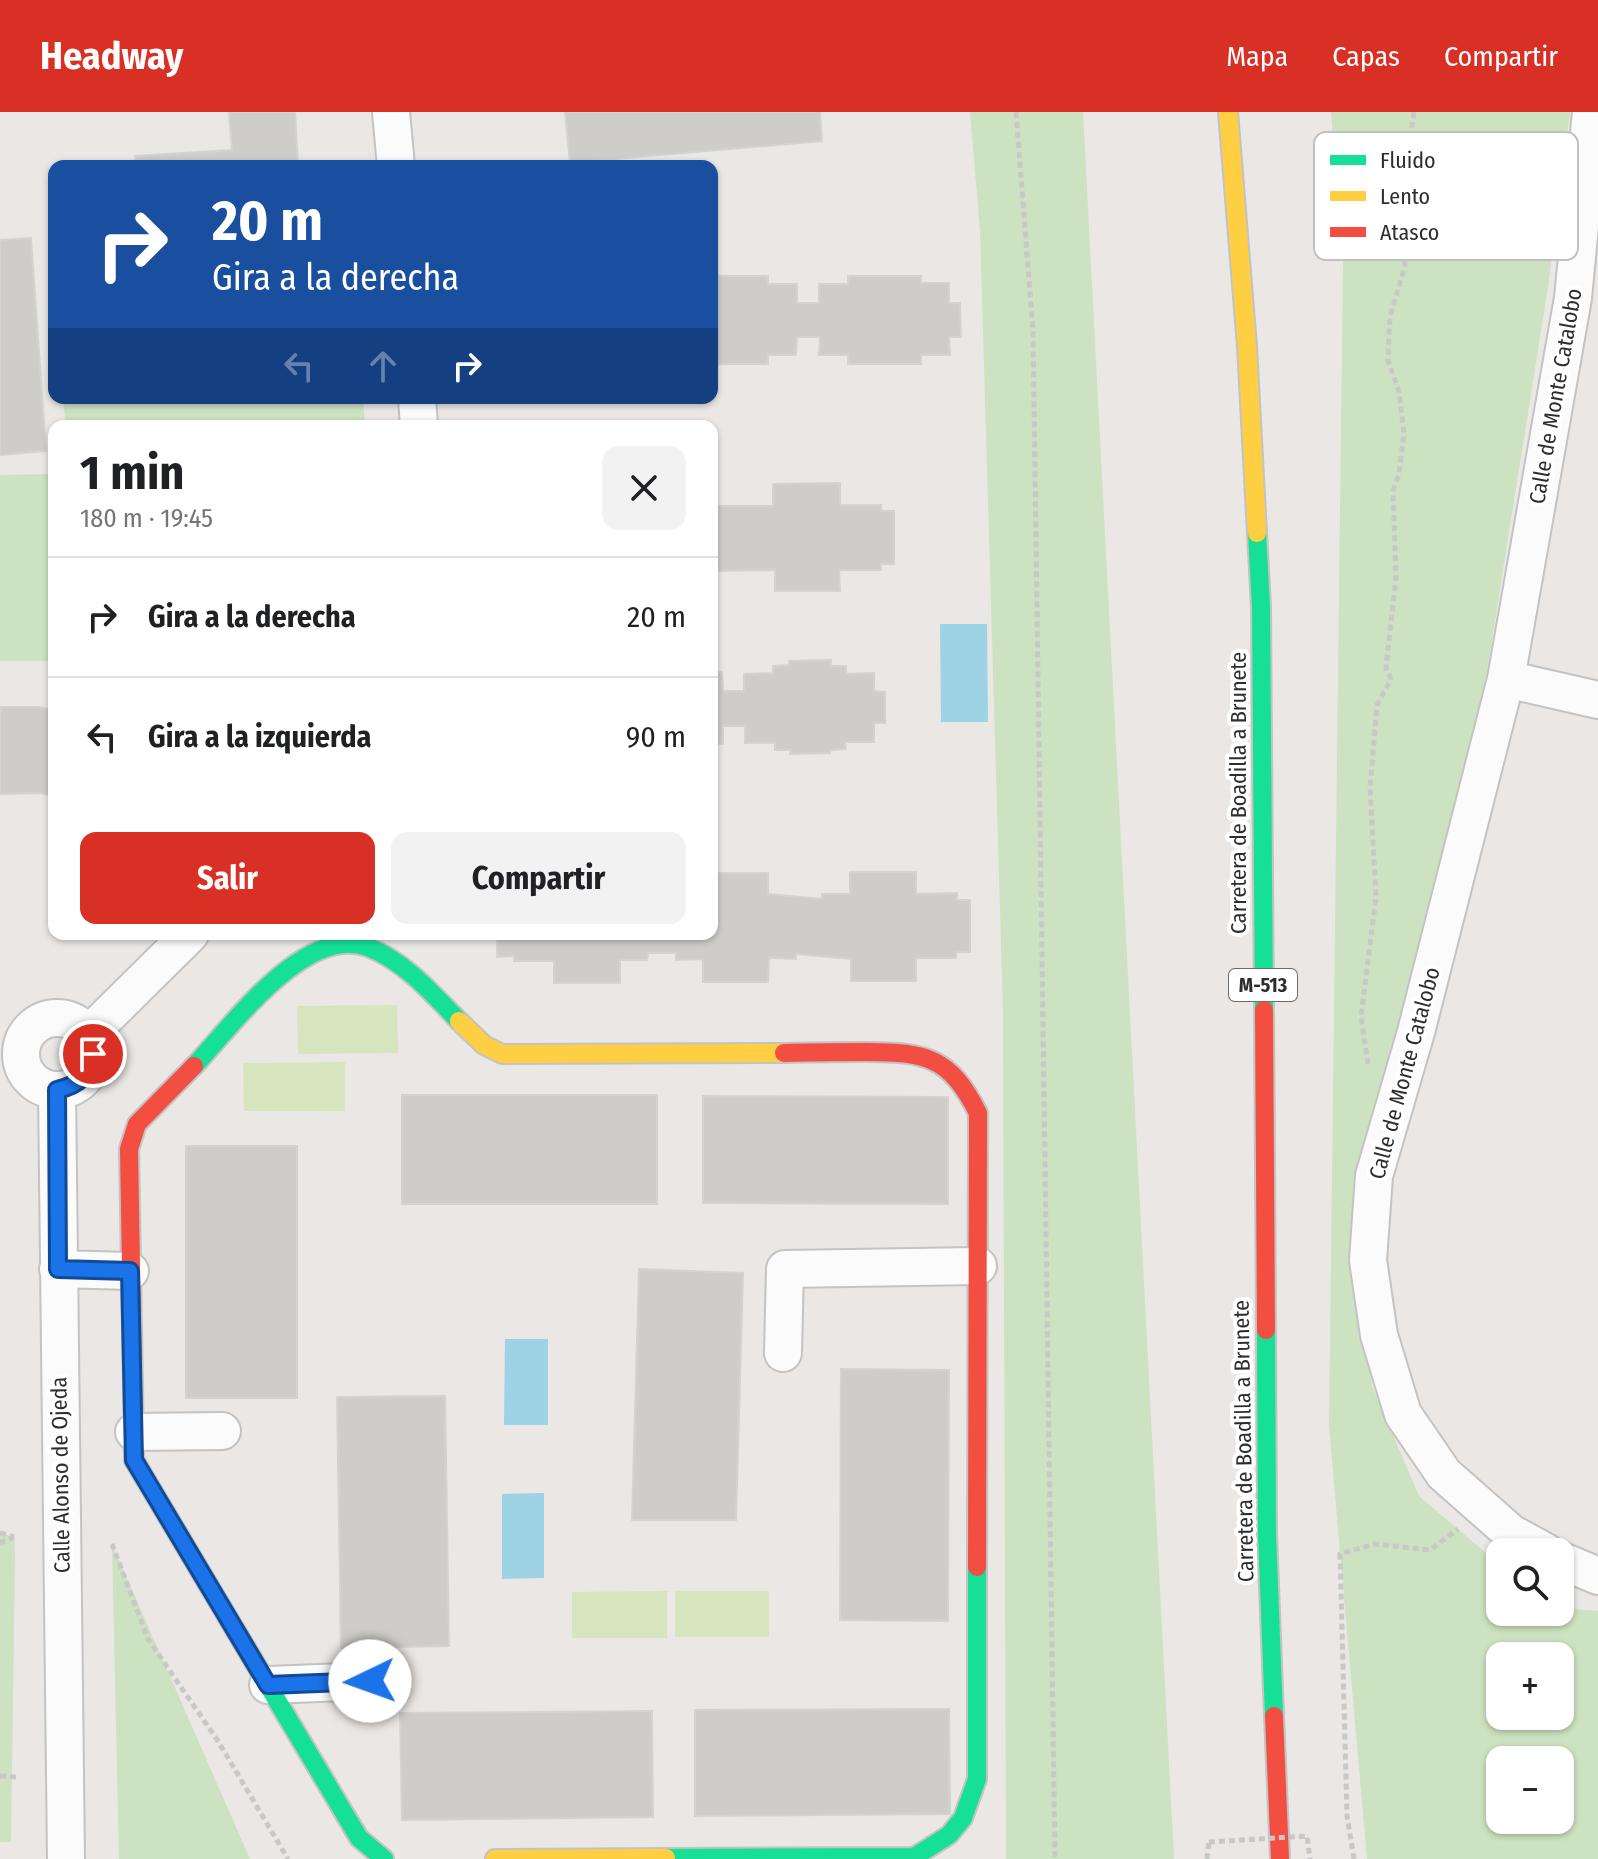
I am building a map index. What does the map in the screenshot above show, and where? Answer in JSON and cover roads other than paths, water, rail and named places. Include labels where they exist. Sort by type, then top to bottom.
[{"type":"street","points":[[391,112],[395,160]]},
{"type":"street","name":"Carretera de Boadilla a Brunete","points":[[1228,112],[1247,346],[1261,607],[1267,1534],[1280,1859]]},
{"type":"street","name":"Calle de Monte Catalobo","points":[[1578,246],[1591,112]]},
{"type":"street","name":"Calle de Monte Catalobo","points":[[1520,1538],[1444,1474],[1403,1414],[1379,1335],[1368,1260],[1374,1176],[1416,1032],[1506,679],[1573,298],[1577,260]]},
{"type":"street","points":[[1506,679],[1598,700]]},
{"type":"street","points":[[88,1035],[184,940]]},
{"type":"street","points":[[384,1859],[359,1838],[134,1460],[129,1149],[137,1124],[293,963],[316,948],[351,943],[387,954],[484,1045],[502,1054],[912,1052],[942,1061],[966,1088],[978,1113],[977,1779],[969,1809],[947,1841],[914,1857],[495,1859]]},
{"type":"street","points":[[56,1018],[74,1022],[88,1035],[93,1054],[89,1072],[75,1086],[57,1090],[39,1086],[26,1073],[12,1026],[56,1018]]},
{"type":"street","name":"Calle Alonso de Ojeda","points":[[57,1090],[66,1859]]},
{"type":"street","points":[[783,1353],[785,1269],[978,1266]]},
{"type":"street","points":[[58,1269],[130,1271]]},
{"type":"street","points":[[134,1432],[222,1431]]},
{"type":"street","points":[[1574,1566],[1598,1576]]},
{"type":"street","points":[[268,1685],[370,1681]]},
{"type":"water","points":[[940,624],[987,624],[988,722],[941,722]]},
{"type":"water","points":[[505,1339],[548,1339],[548,1425],[504,1425]]},
{"type":"water","points":[[544,1493],[544,1578],[502,1579],[502,1494]]}]
